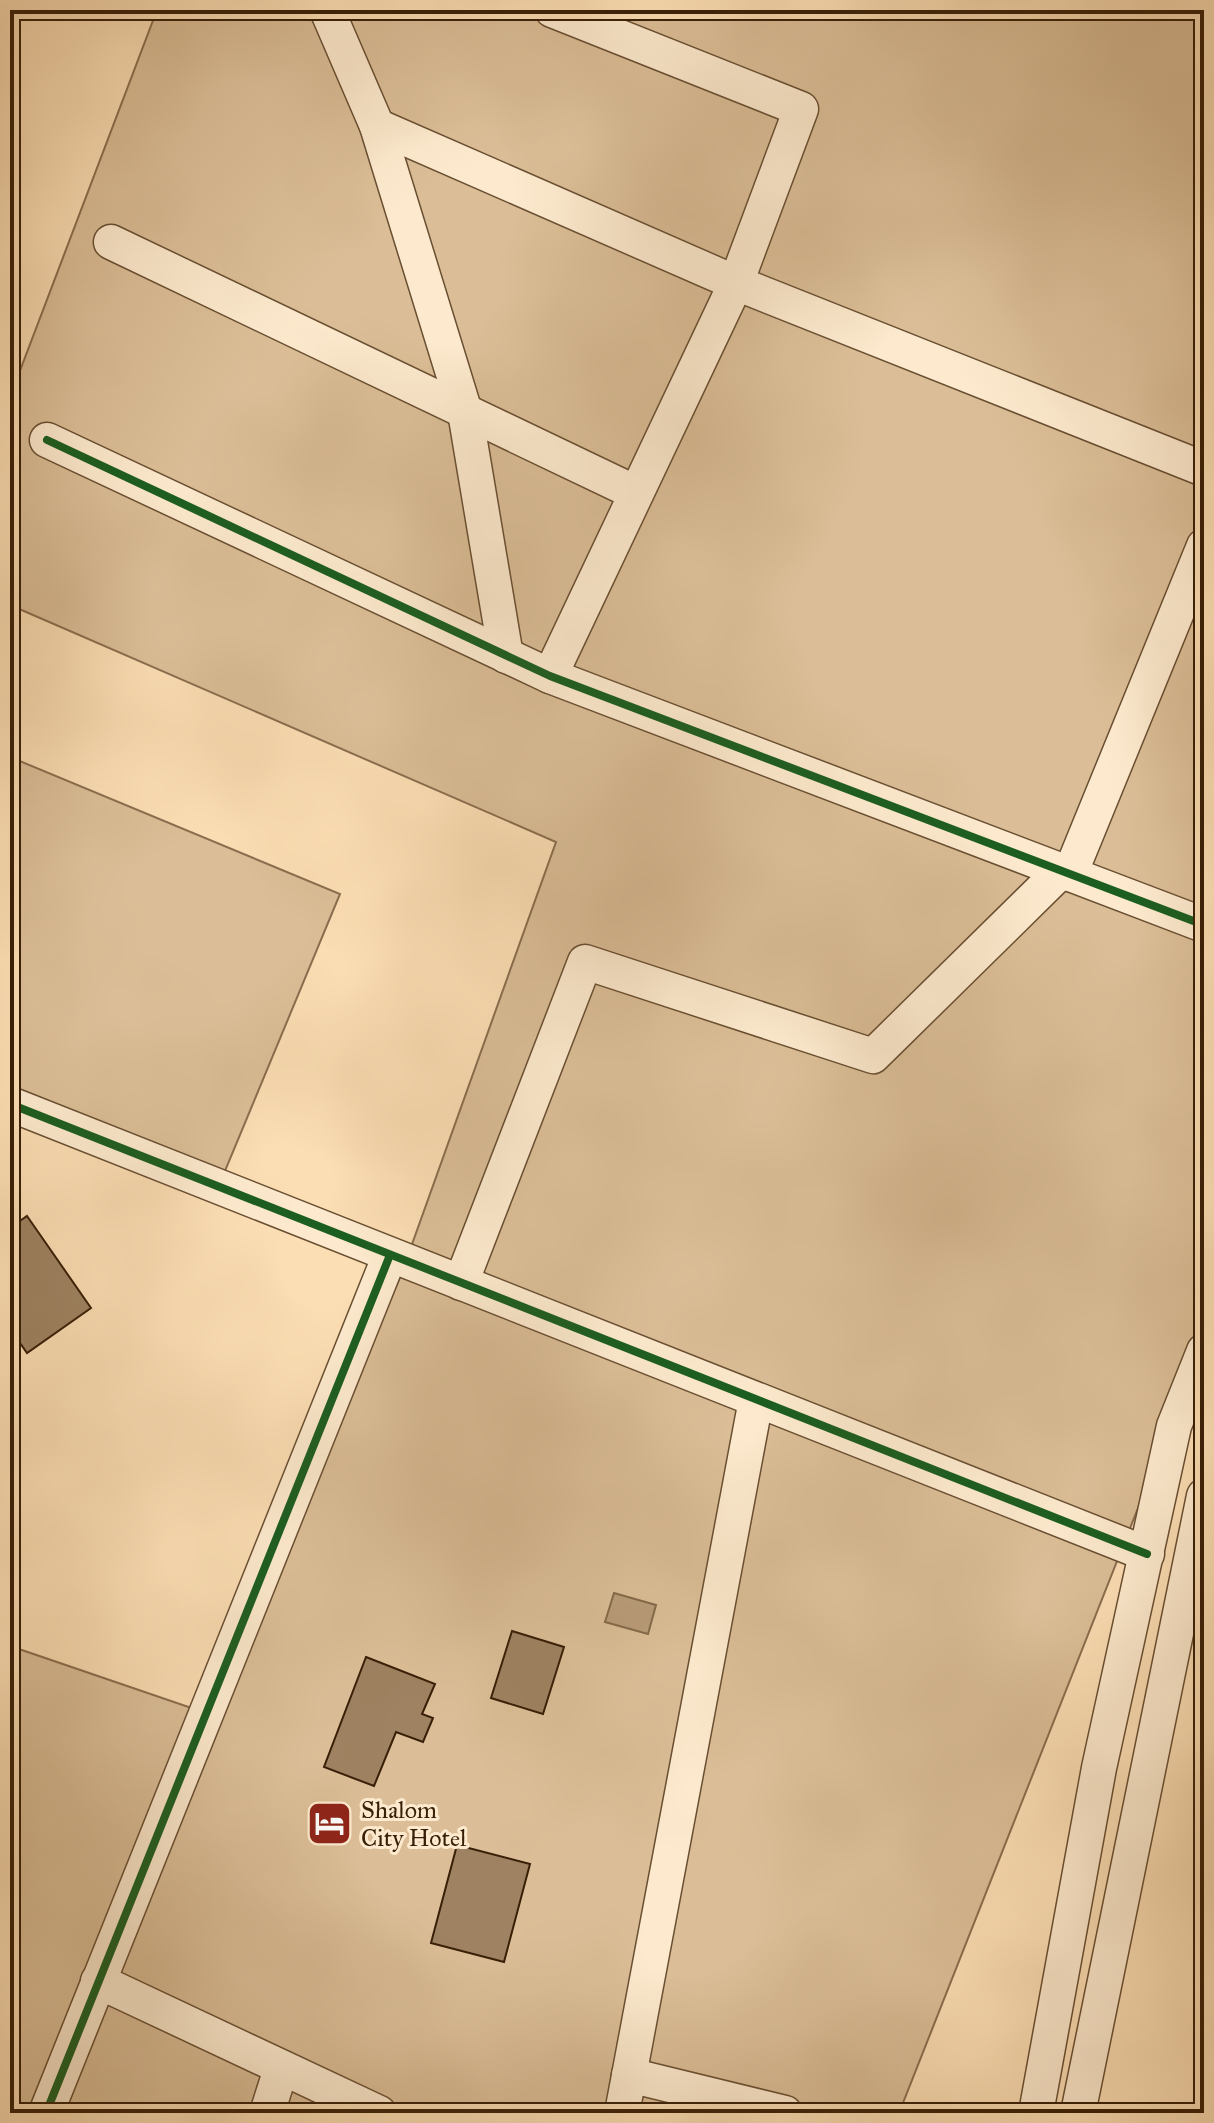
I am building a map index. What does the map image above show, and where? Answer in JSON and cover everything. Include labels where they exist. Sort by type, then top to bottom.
[{"type":"street","points":[[327,10],[377,126],[465,412],[506,656]]},
{"type":"street","points":[[550,676],[736,283],[801,109],[552,10]]},
{"type":"street","points":[[377,126],[736,283],[1204,469]]},
{"type":"street","points":[[111,242],[636,493]]},
{"type":"street","points":[[47,440],[550,676],[1204,925]]},
{"type":"street","points":[[461,1283],[585,962],[873,1056],[1065,873],[1204,546]]},
{"type":"street","points":[[10,1104],[1147,1554]]},
{"type":"street","points":[[46,2113],[390,1255]]},
{"type":"street","points":[[1036,2113],[1099,1768],[1174,1426],[1204,1351]]},
{"type":"street","points":[[622,2113],[756,1400]]},
{"type":"street","points":[[1078,2113],[1198,1555],[1204,1496]]},
{"type":"street","points":[[98,1981],[379,2113]]},
{"type":"street","points":[[267,2113],[281,2069]]},
{"type":"street","points":[[629,2075],[785,2113]]},
{"type":"shaded area","points":[[157,10],[1204,10],[1204,1341],[899,2113],[10,2113],[10,1646],[209,1714],[401,1275],[556,842],[10,605],[10,397]]},
{"type":"shaded area","points":[[10,757],[340,894],[220,1183],[10,1096]]},
{"type":"shaded area","points":[[614,1593],[656,1605],[648,1634],[605,1622]]},
{"type":"building","points":[[1022,10],[1060,10],[1041,18]]},
{"type":"building","points":[[27,1216],[91,1308],[27,1353],[20,1343],[10,1351],[10,1228]]},
{"type":"building","points":[[512,1631],[564,1647],[543,1714],[491,1698]]},
{"type":"building","points":[[366,1657],[435,1684],[422,1714],[433,1718],[423,1742],[396,1732],[374,1786],[324,1767]]},
{"type":"building","points":[[457,1845],[530,1864],[504,1962],[431,1943]]},
{"type":"cycle path","points":[[47,440],[550,676],[1204,925]]},
{"type":"cycle path","points":[[10,1104],[1147,1554]]},
{"type":"cycle path","points":[[46,2113],[390,1255]]},
{"type":"place","name":"Shalom City Hotel","points":[[330,1824]]}]
